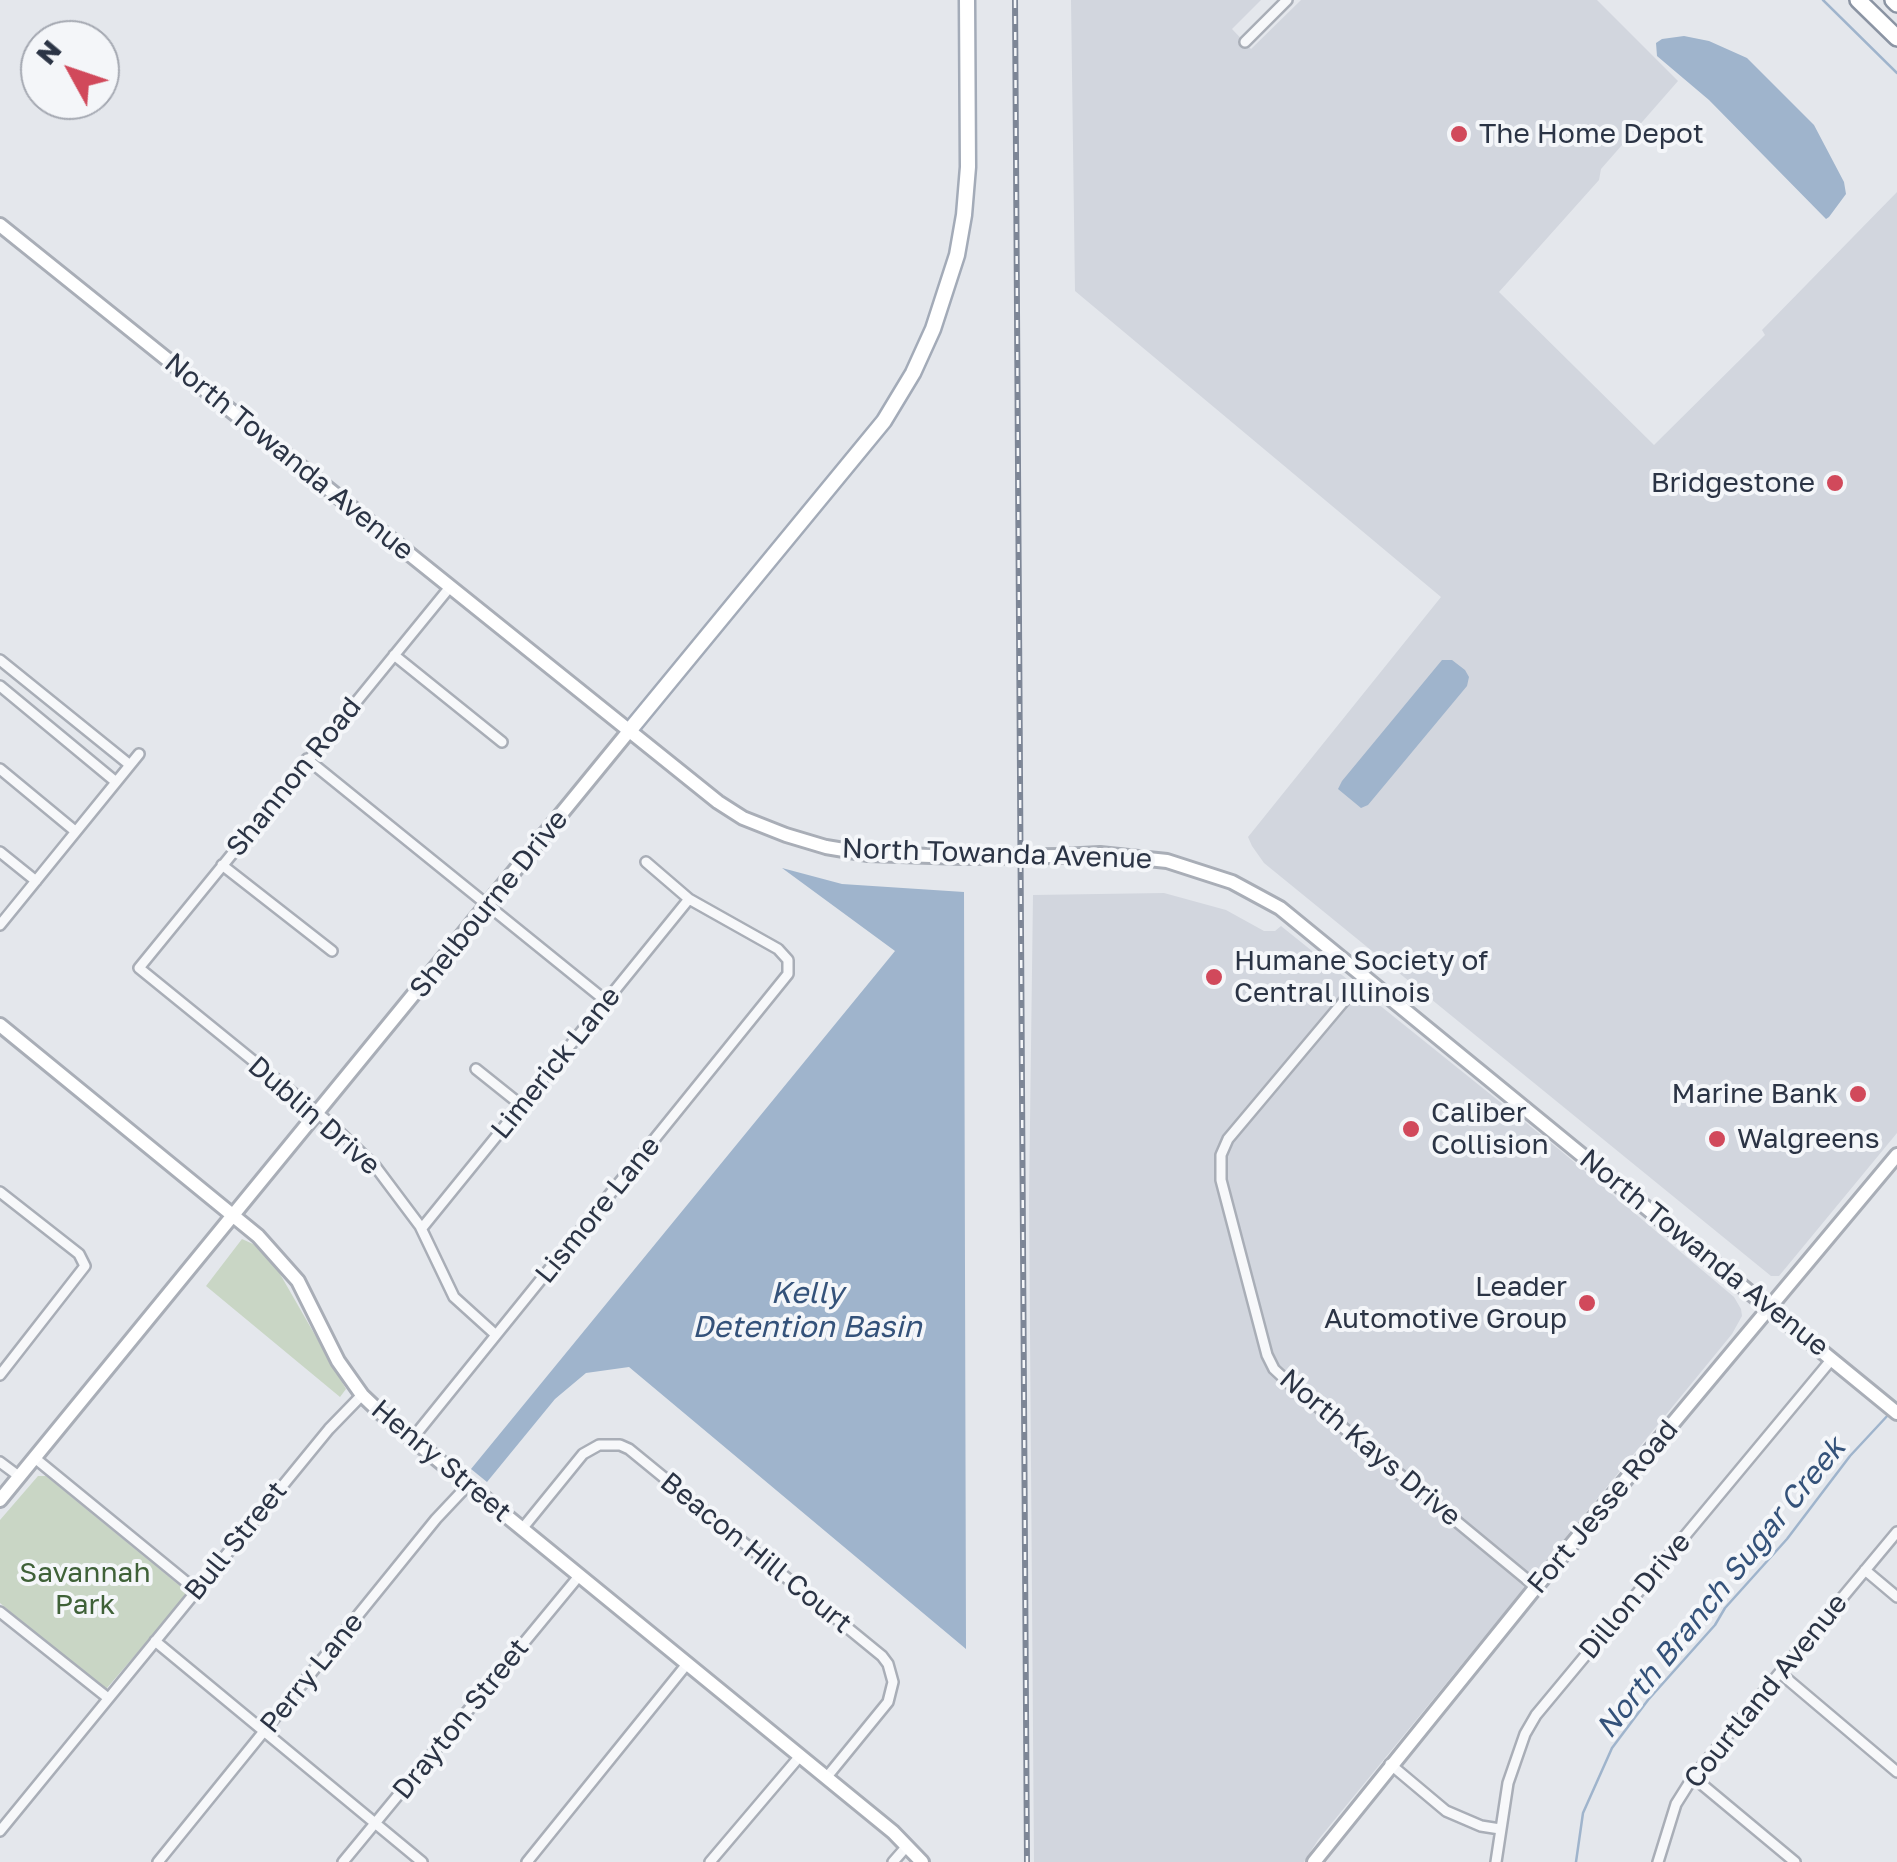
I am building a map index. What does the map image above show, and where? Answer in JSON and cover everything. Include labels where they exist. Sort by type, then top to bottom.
[{"type":"highway","points":[[1858,0],[1897,38]]},
{"type":"main road","name":"Shelbourne Drive","points":[[0,1500],[884,421],[934,330],[964,215],[968,167],[967,0]]},
{"type":"main road","name":"North Towanda Avenue","points":[[0,224],[630,732],[743,818],[786,836],[858,853],[1100,854],[1152,859],[1198,869],[1232,882],[1280,908],[1897,1413]]},
{"type":"main road","name":"Henry Street","points":[[0,1026],[258,1236],[298,1281],[338,1360],[362,1394],[800,1756],[922,1862]]},
{"type":"main road","name":"Fort Jesse Road","points":[[1314,1862],[1390,1764],[1897,1155]]},
{"type":"street","points":[[1245,42],[1287,0]]},
{"type":"street","name":"Shannon Road","points":[[139,968],[450,587]]},
{"type":"street","points":[[394,655],[502,742]]},
{"type":"street","points":[[0,660],[130,765]]},
{"type":"street","points":[[0,686],[116,782]]},
{"type":"street","points":[[0,925],[138,754]]},
{"type":"street","points":[[307,760],[606,1002]]},
{"type":"street","points":[[0,769],[76,830]]},
{"type":"street","points":[[0,852],[36,881]]},
{"type":"street","points":[[646,862],[690,899]]},
{"type":"street","points":[[222,864],[332,950]]},
{"type":"street","name":"Lismore Lane","points":[[412,1439],[784,980],[789,967],[784,953],[690,899]]},
{"type":"street","name":"Limerick Lane","points":[[422,1228],[690,899]]},
{"type":"street","name":"Dublin Drive","points":[[139,968],[318,1114],[375,1166],[422,1228],[454,1297],[496,1335]]},
{"type":"street","name":"North Kays Drive","points":[[1365,976],[1228,1139],[1221,1155],[1219,1172],[1268,1356],[1274,1369],[1289,1383],[1536,1587]]},
{"type":"street","points":[[476,1069],[521,1106]]},
{"type":"street","points":[[0,1192],[85,1262],[80,1275],[0,1375]]},
{"type":"street","name":"Dillon Drive","points":[[1496,1862],[1514,1760],[1536,1715],[1832,1358]]},
{"type":"street","name":"Bull Street","points":[[0,1831],[329,1429],[362,1394]]},
{"type":"street","name":"Beacon Hill Court","points":[[522,1529],[583,1454],[599,1445],[620,1445],[882,1656],[893,1682],[888,1702],[826,1778]]},
{"type":"street","points":[[36,1459],[196,1590]]},
{"type":"street","points":[[0,1462],[16,1481]]},
{"type":"street","points":[[0,1476],[16,1481]]},
{"type":"street","name":"Perry Lane","points":[[158,1862],[468,1485]]},
{"type":"street","name":"Courtland Avenue","points":[[1658,1862],[1676,1804],[1693,1777],[1897,1532]]},
{"type":"street","points":[[1865,1570],[1897,1597]]},
{"type":"street","name":"Drayton Street","points":[[343,1862],[580,1576]]},
{"type":"street","points":[[0,1612],[108,1698]]},
{"type":"street","points":[[155,1641],[422,1862]]},
{"type":"street","points":[[527,1862],[686,1664]]},
{"type":"street","points":[[1780,1673],[1897,1772]]},
{"type":"street","points":[[710,1862],[800,1756]]},
{"type":"street","points":[[1390,1764],[1446,1811],[1500,1830]]},
{"type":"street","points":[[1693,1777],[1795,1862]]},
{"type":"street","points":[[893,1862],[907,1846]]},
{"type":"shaded area","points":[[1071,0],[1261,0],[1232,29],[1251,49],[1301,0],[1597,0],[1678,81],[1601,169],[1599,180],[1499,292],[1654,445],[1765,335],[1762,330],[1897,192],[1897,1133],[1779,1276],[1771,1276],[1264,863],[1252,846],[1248,837],[1441,597],[1075,291]]},
{"type":"shaded area","points":[[1164,893],[1226,910],[1264,931],[1275,931],[1281,926],[1561,1151],[1734,1297],[1741,1309],[1742,1316],[1732,1334],[1304,1862],[1034,1862],[1029,1199],[1033,895]]},
{"type":"green space","points":[[242,1239],[253,1244],[276,1267],[346,1389],[340,1397],[206,1286]]},
{"type":"green space","name":"Savannah Park","points":[[38,1476],[46,1476],[185,1590],[185,1597],[107,1688],[0,1603],[0,1520]]},
{"type":"water","points":[[1684,36],[1709,41],[1747,58],[1814,125],[1844,182],[1846,194],[1829,217],[1826,219],[1709,100],[1657,56],[1656,43]]},
{"type":"water","points":[[1442,660],[1452,660],[1465,670],[1469,677],[1467,686],[1368,805],[1361,808],[1338,789],[1342,781]]},
{"type":"water","name":"Kelly Detention Basin","points":[[782,868],[842,884],[964,892],[966,1649],[629,1367],[586,1373],[555,1399],[487,1482],[471,1469],[895,951]]},
{"type":"waterway","points":[[1823,0],[1897,73]]},
{"type":"waterway","name":"North Branch Sugar Creek","points":[[1576,1862],[1583,1813],[1612,1748],[1725,1608],[1787,1539],[1850,1456],[1889,1414]]},
{"type":"railway","points":[[1015,0],[1027,1862]]},
{"type":"place","name":"The Home Depot","points":[[1459,134]]},
{"type":"place","name":"Bridgestone","points":[[1835,483]]},
{"type":"place","name":"Humane Society of Central Illinois","points":[[1214,977]]},
{"type":"place","name":"Marine Bank","points":[[1858,1094]]},
{"type":"place","name":"Caliber Collision","points":[[1411,1129]]},
{"type":"place","name":"Walgreens","points":[[1717,1139]]},
{"type":"place","name":"Leader Automotive Group","points":[[1587,1303]]}]
